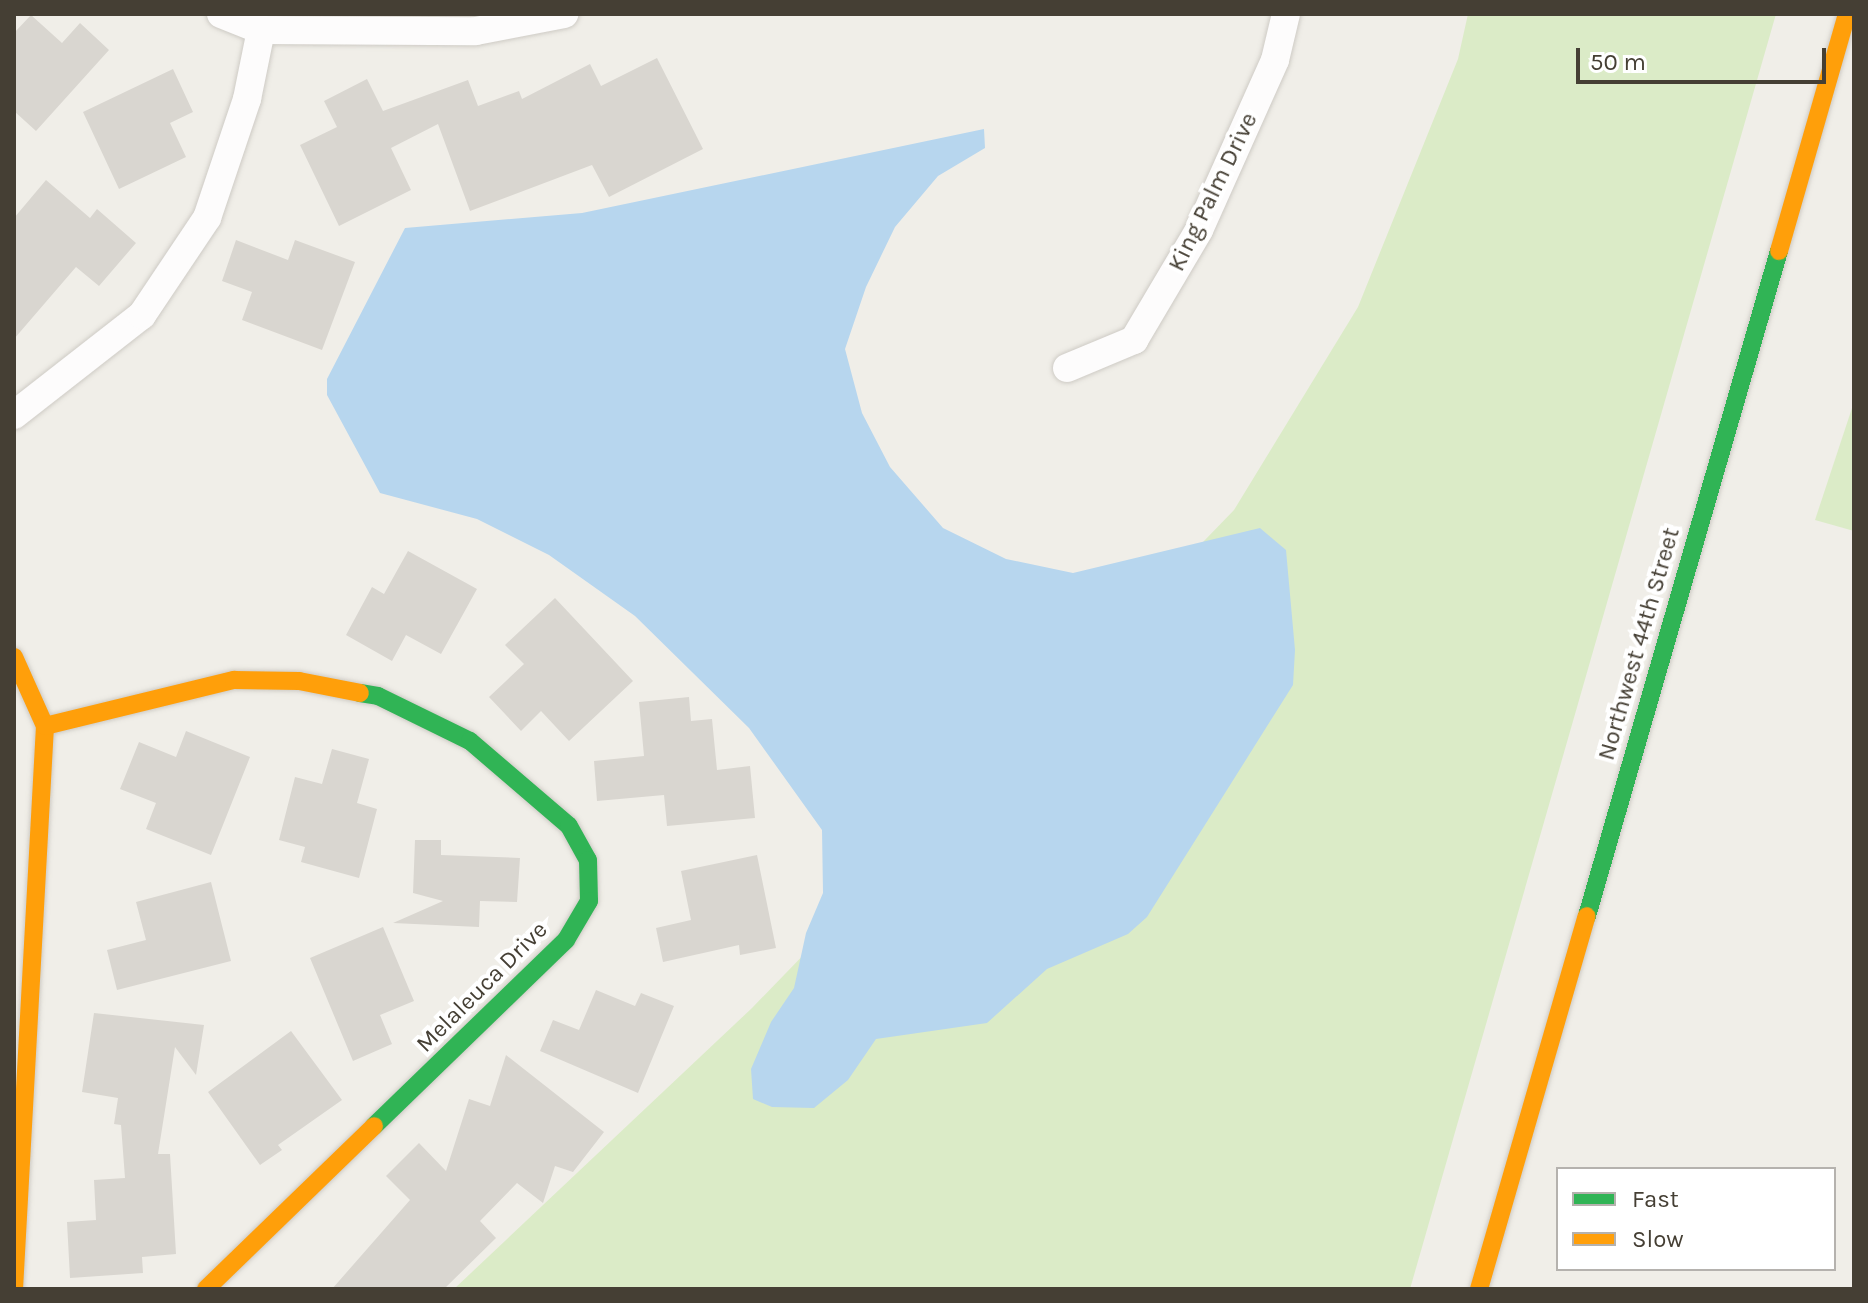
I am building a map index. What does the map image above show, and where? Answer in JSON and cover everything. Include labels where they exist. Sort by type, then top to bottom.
[{"type":"street","points":[[221,14],[261,30],[476,31],[564,14]]},
{"type":"street","name":"King Palm Drive","points":[[1067,368],[1134,340],[1199,230],[1275,60],[1286,14]]},
{"type":"street","name":"Northwest 44th Street","points":[[1479,1289],[1847,14]]},
{"type":"street","points":[[14,415],[142,315],[207,218],[247,99],[261,30]]},
{"type":"street","points":[[14,657],[45,726],[14,1289]]},
{"type":"street","name":"Melaleuca Drive","points":[[45,726],[234,680],[299,681],[378,696],[470,741],[569,826],[588,860],[589,901],[566,940],[206,1289]]},
{"type":"green space","points":[[1468,14],[1776,14],[1410,1289],[454,1289],[752,1008],[1234,510],[1358,307],[1458,59]]},
{"type":"green space","points":[[1854,402],[1854,531],[1815,520]]},
{"type":"water","points":[[984,129],[985,148],[938,176],[895,227],[866,287],[845,349],[862,413],[890,467],[943,528],[1006,559],[1073,573],[1260,528],[1286,550],[1295,650],[1293,685],[1147,917],[1128,934],[1047,969],[987,1023],[876,1039],[848,1080],[814,1108],[772,1107],[753,1099],[751,1069],[771,1022],[794,988],[806,933],[823,893],[822,830],[749,728],[635,616],[549,555],[477,519],[380,493],[327,395],[327,379],[405,228],[582,213]]},
{"type":"building","points":[[31,15],[62,43],[80,23],[109,50],[36,131],[14,111],[14,33]]},
{"type":"building","points":[[657,58],[703,149],[609,197],[592,165],[470,211],[438,124],[391,148],[411,190],[339,226],[300,145],[337,127],[324,101],[367,79],[383,111],[468,80],[478,106],[519,91],[522,99],[590,64],[601,86]]},
{"type":"building","points":[[173,69],[193,112],[170,123],[186,157],[119,189],[83,112]]},
{"type":"building","points":[[46,180],[90,218],[97,209],[136,243],[99,286],[76,267],[14,339],[14,218]]},
{"type":"building","points":[[236,240],[288,260],[295,240],[355,262],[322,350],[242,320],[252,292],[222,281]]},
{"type":"building","points":[[408,551],[477,589],[441,654],[406,635],[392,661],[346,635],[372,587],[384,594]]},
{"type":"building","points":[[555,598],[633,681],[569,741],[541,711],[521,731],[489,697],[524,664],[505,645]]},
{"type":"building","points":[[689,697],[691,721],[712,719],[717,770],[750,766],[755,818],[667,826],[664,795],[597,801],[594,761],[644,756],[639,702]]},
{"type":"building","points":[[186,731],[250,757],[211,855],[146,829],[156,803],[120,789],[139,742],[176,757]]},
{"type":"building","points":[[332,749],[369,759],[357,803],[377,809],[359,878],[301,862],[305,847],[279,840],[295,777],[322,784]]},
{"type":"building","points":[[415,840],[441,840],[441,855],[520,858],[517,902],[480,901],[479,927],[393,923],[443,901],[413,893]]},
{"type":"building","points":[[757,855],[776,948],[740,955],[739,945],[663,962],[656,928],[691,920],[681,871]]},
{"type":"building","points":[[211,882],[231,961],[117,990],[107,950],[146,940],[136,902]]},
{"type":"building","points":[[383,927],[414,1001],[380,1015],[392,1044],[353,1061],[310,958]]},
{"type":"building","points":[[596,990],[635,1006],[641,993],[674,1006],[638,1093],[540,1051],[553,1020],[579,1030]]},
{"type":"building","points":[[94,1013],[204,1025],[196,1075],[175,1047],[158,1154],[170,1154],[176,1254],[142,1257],[143,1273],[70,1278],[67,1222],[96,1220],[94,1180],[125,1178],[121,1125],[114,1124],[118,1098],[82,1092]]},
{"type":"building","points":[[291,1031],[342,1100],[278,1145],[282,1150],[260,1165],[208,1092]]},
{"type":"building","points":[[506,1055],[604,1132],[573,1172],[555,1166],[543,1203],[517,1183],[480,1221],[496,1238],[444,1289],[332,1289],[410,1200],[386,1176],[419,1143],[446,1171],[469,1099],[490,1106]]},
{"type":"traffic: fast","points":[[1587,916],[1779,251]]},
{"type":"traffic: fast","points":[[360,693],[378,696],[470,741],[569,826],[588,860],[589,901],[566,940],[374,1126]]},
{"type":"traffic: slow","points":[[1779,251],[1847,14]]},
{"type":"traffic: slow","points":[[14,657],[45,726],[14,1289]]},
{"type":"traffic: slow","points":[[45,726],[234,680],[299,681],[360,693]]},
{"type":"traffic: slow","points":[[1479,1289],[1587,916]]},
{"type":"traffic: slow","points":[[206,1289],[374,1126]]}]
